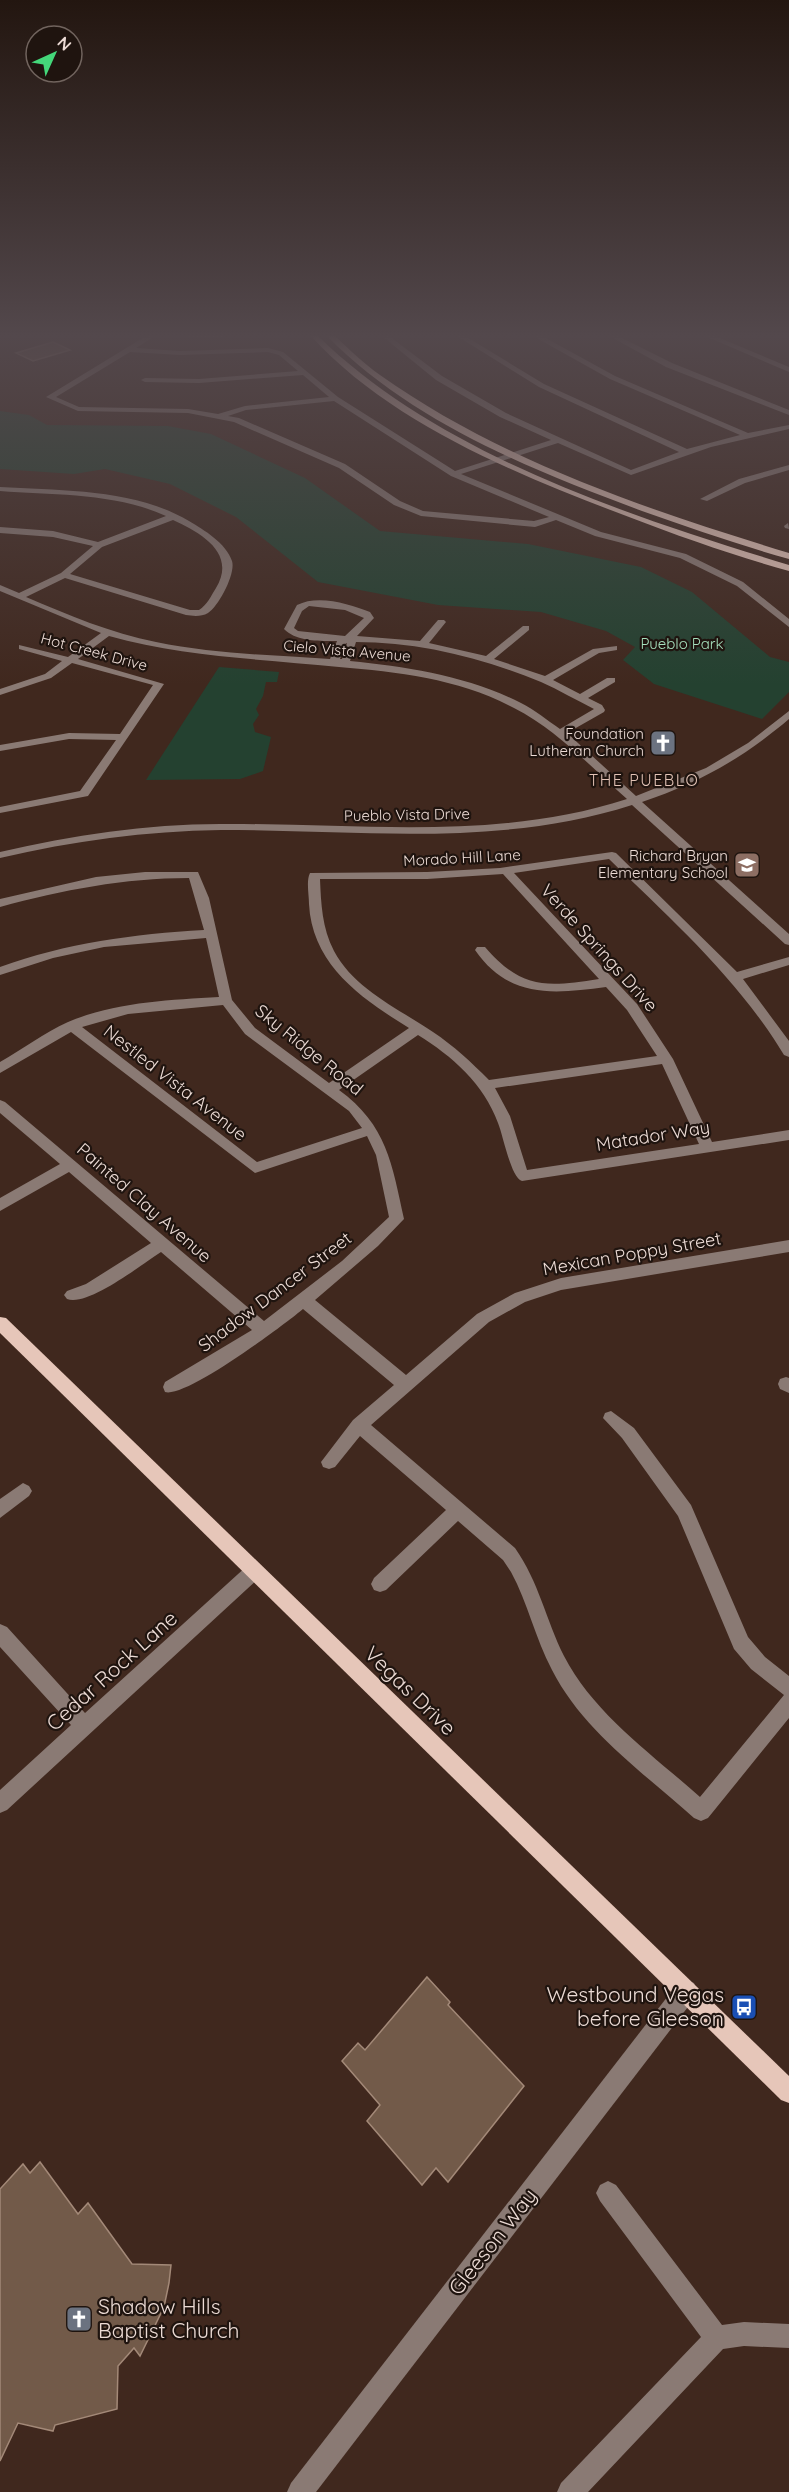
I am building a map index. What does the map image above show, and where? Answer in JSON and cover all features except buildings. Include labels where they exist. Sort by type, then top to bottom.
[{"type":"main road","points":[[484,452],[638,518],[789,568]]},
{"type":"main road","points":[[508,452],[651,512],[789,556]]},
{"type":"main road","name":"Vegas Drive","points":[[0,1323],[789,2092]]},
{"type":"street","points":[[311,452],[342,466],[397,503],[421,513],[535,524],[556,517]]},
{"type":"street","points":[[416,452],[465,479],[598,534],[683,556],[740,585],[789,624]]},
{"type":"street","points":[[454,474],[521,452]]},
{"type":"street","points":[[465,479],[543,452]]},
{"type":"street","points":[[582,452],[631,473],[681,452]]},
{"type":"street","points":[[704,499],[742,481],[788,468]]},
{"type":"street","points":[[0,489],[116,498],[136,502],[172,517],[201,533],[219,548],[228,561],[228,576],[208,610],[201,614],[189,613],[64,575]]},
{"type":"street","points":[[18,597],[64,575],[99,545],[172,517]]},
{"type":"street","points":[[1,530],[52,534],[99,545]]},
{"type":"street","name":"Cielo Vista Avenue","points":[[0,588],[108,633],[205,653],[396,668],[457,682],[506,700],[538,717],[560,733],[789,941]]},
{"type":"street","points":[[349,638],[352,643],[346,660],[340,664],[335,660],[341,642],[349,638],[369,618],[367,614],[317,603],[307,603],[300,607],[289,629],[292,633],[349,638],[423,644],[487,660],[546,680],[600,710],[560,733]]},
{"type":"street","points":[[778,616],[789,613]]},
{"type":"street","points":[[423,644],[441,622]]},
{"type":"street","points":[[487,660],[526,628]]},
{"type":"street","points":[[0,692],[48,676],[108,633]]},
{"type":"street","name":"Hot Creek Drive","points":[[22,647],[68,662],[159,684],[123,737]]},
{"type":"street","points":[[546,680],[596,651],[614,648]]},
{"type":"street","points":[[338,650],[349,651]]},
{"type":"street","points":[[580,698],[611,681]]},
{"type":"street","name":"Pueblo Vista Drive","points":[[0,855],[82,838],[175,828],[233,827],[387,832],[467,830],[549,820],[634,800],[684,782],[724,762],[769,732],[789,714]]},
{"type":"street","points":[[0,748],[69,736],[123,737]]},
{"type":"street","points":[[0,810],[84,794],[123,737]]},
{"type":"street","name":"Morado Hill Lane","points":[[417,1029],[365,995],[345,978],[331,960],[312,899],[314,875],[415,877],[507,872],[612,855],[735,977]]},
{"type":"street","name":"Verde Springs Drive","points":[[507,872],[632,1006],[666,1059],[708,1148]]},
{"type":"street","name":"Sky Ridge Road","points":[[0,903],[68,886],[131,876],[194,874],[211,934],[226,1001],[250,1031],[354,1108],[371,1130],[383,1155],[397,1219]]},
{"type":"street","points":[[0,971],[54,953],[114,940],[211,934]]},
{"type":"street","points":[[481,950],[491,964],[533,988],[550,990],[610,982]]},
{"type":"street","points":[[789,960],[735,977],[763,1011],[789,1052]]},
{"type":"street","points":[[0,1068],[72,1026],[118,1011],[156,1005],[226,1001]]},
{"type":"street","name":"Nestled Vista Avenue","points":[[72,1026],[255,1168],[371,1130]]},
{"type":"street","points":[[330,1089],[417,1029],[462,1059],[486,1084],[666,1059]]},
{"type":"street","name":"Matador Way","points":[[486,1084],[496,1101],[522,1176],[789,1136]]},
{"type":"street","name":"Painted Clay Avenue","points":[[0,1106],[262,1330]]},
{"type":"street","points":[[0,1204],[70,1165]]},
{"type":"street","name":"Shadow Dancer Street","points":[[171,1387],[195,1375],[262,1330],[366,1249],[397,1219]]},
{"type":"street","points":[[72,1295],[91,1289],[162,1244]]},
{"type":"street","name":"Mexican Poppy Street","points":[[329,1462],[359,1425],[483,1318],[520,1297],[561,1284],[789,1246]]},
{"type":"street","points":[[302,1299],[406,1385]]},
{"type":"street","points":[[611,1418],[628,1433],[685,1511],[741,1642],[758,1663],[789,1688]]},
{"type":"street","points":[[359,1425],[509,1554],[522,1571],[558,1663],[581,1702],[701,1811],[789,1703]]},
{"type":"street","points":[[0,1510],[23,1491]]},
{"type":"street","points":[[380,1584],[458,1510]]},
{"type":"street","name":"Cedar Rock Lane","points":[[0,1803],[254,1571]]},
{"type":"street","points":[[0,1633],[85,1727]]},
{"type":"street","name":"Gleeson Way","points":[[300,2492],[686,1992]]},
{"type":"street","points":[[608,2193],[717,2338]]},
{"type":"street","points":[[570,2492],[717,2338],[744,2334],[789,2336]]},
{"type":"green space","name":"Pueblo Park","points":[[0,452],[250,452],[305,478],[380,531],[528,544],[641,567],[692,592],[770,657],[789,662],[789,692],[762,719],[654,684],[623,660],[635,647],[606,631],[541,612],[438,605],[318,582],[236,517],[170,484],[105,469],[74,474],[0,469]]},
{"type":"green space","points":[[219,667],[279,672],[277,682],[266,682],[263,696],[256,709],[259,715],[253,724],[255,732],[271,737],[263,771],[240,779],[146,780]]},
{"type":"place","name":"Foundation Lutheran Church","points":[[663,743]]},
{"type":"place","name":"Richard Bryan Elementary School","points":[[747,865]]},
{"type":"place","name":"Westbound Vegas before Gleeson","points":[[744,2007]]},
{"type":"place","name":"Shadow Hills Baptist Church","points":[[79,2319]]},
{"type":"district","name":"THE PUEBLO","points":[[644,780]]}]
